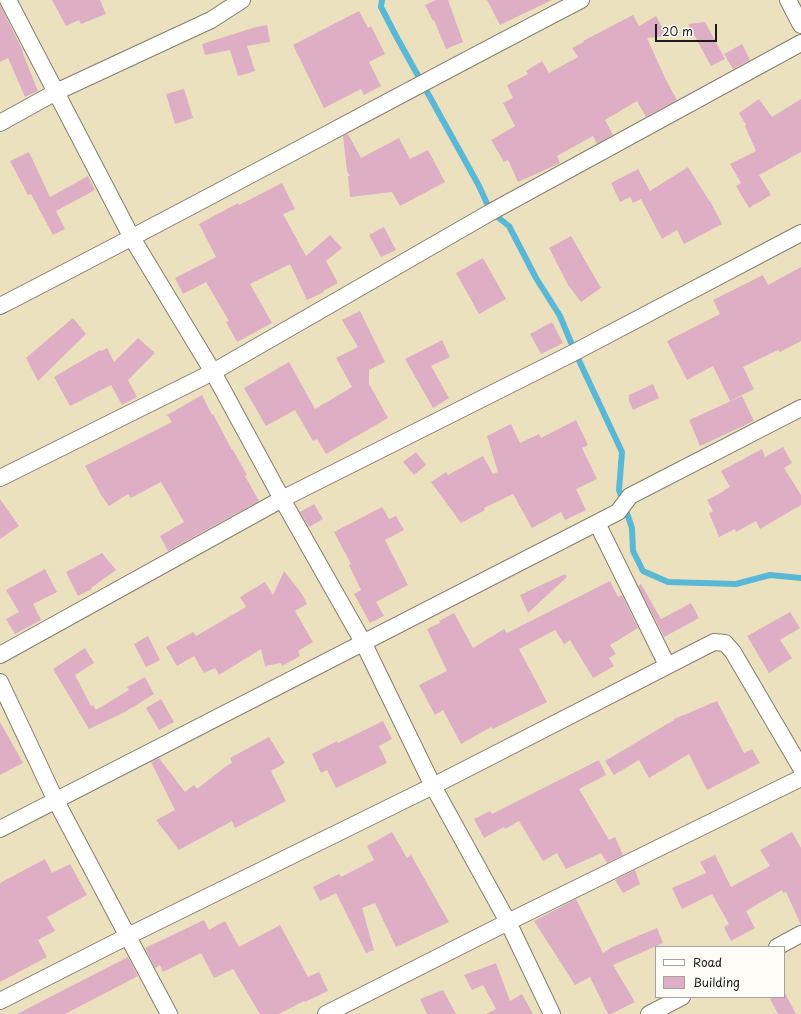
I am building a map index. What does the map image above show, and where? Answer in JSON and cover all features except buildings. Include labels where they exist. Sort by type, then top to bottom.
[{"type":"street","points":[[8,0],[132,238],[213,372],[282,499],[363,642],[433,786],[508,922],[552,1014]]},
{"type":"street","points":[[0,123],[56,92],[211,20],[242,0]]},
{"type":"street","points":[[0,306],[132,238],[581,0]]},
{"type":"street","points":[[788,0],[801,25]]},
{"type":"street","points":[[0,478],[213,372],[491,212],[801,43]]},
{"type":"street","points":[[0,656],[282,499],[575,352],[801,233]]},
{"type":"street","points":[[0,829],[618,512],[630,496],[801,408]]},
{"type":"street","points":[[597,522],[667,665]]},
{"type":"street","points":[[0,1001],[128,936],[433,786],[714,642],[725,642],[733,652],[801,768]]},
{"type":"street","points":[[0,682],[56,801],[169,1014]]},
{"type":"street","points":[[326,1014],[508,922],[801,778]]},
{"type":"street","points":[[779,946],[801,934]]},
{"type":"street","points":[[649,1014],[680,998]]},
{"type":"waterway","points":[[382,0],[381,7],[478,184],[491,212],[509,226],[536,278],[560,316],[575,352],[622,452],[619,490],[632,528],[633,551],[643,571],[668,582],[736,584],[770,575],[801,578]]}]
